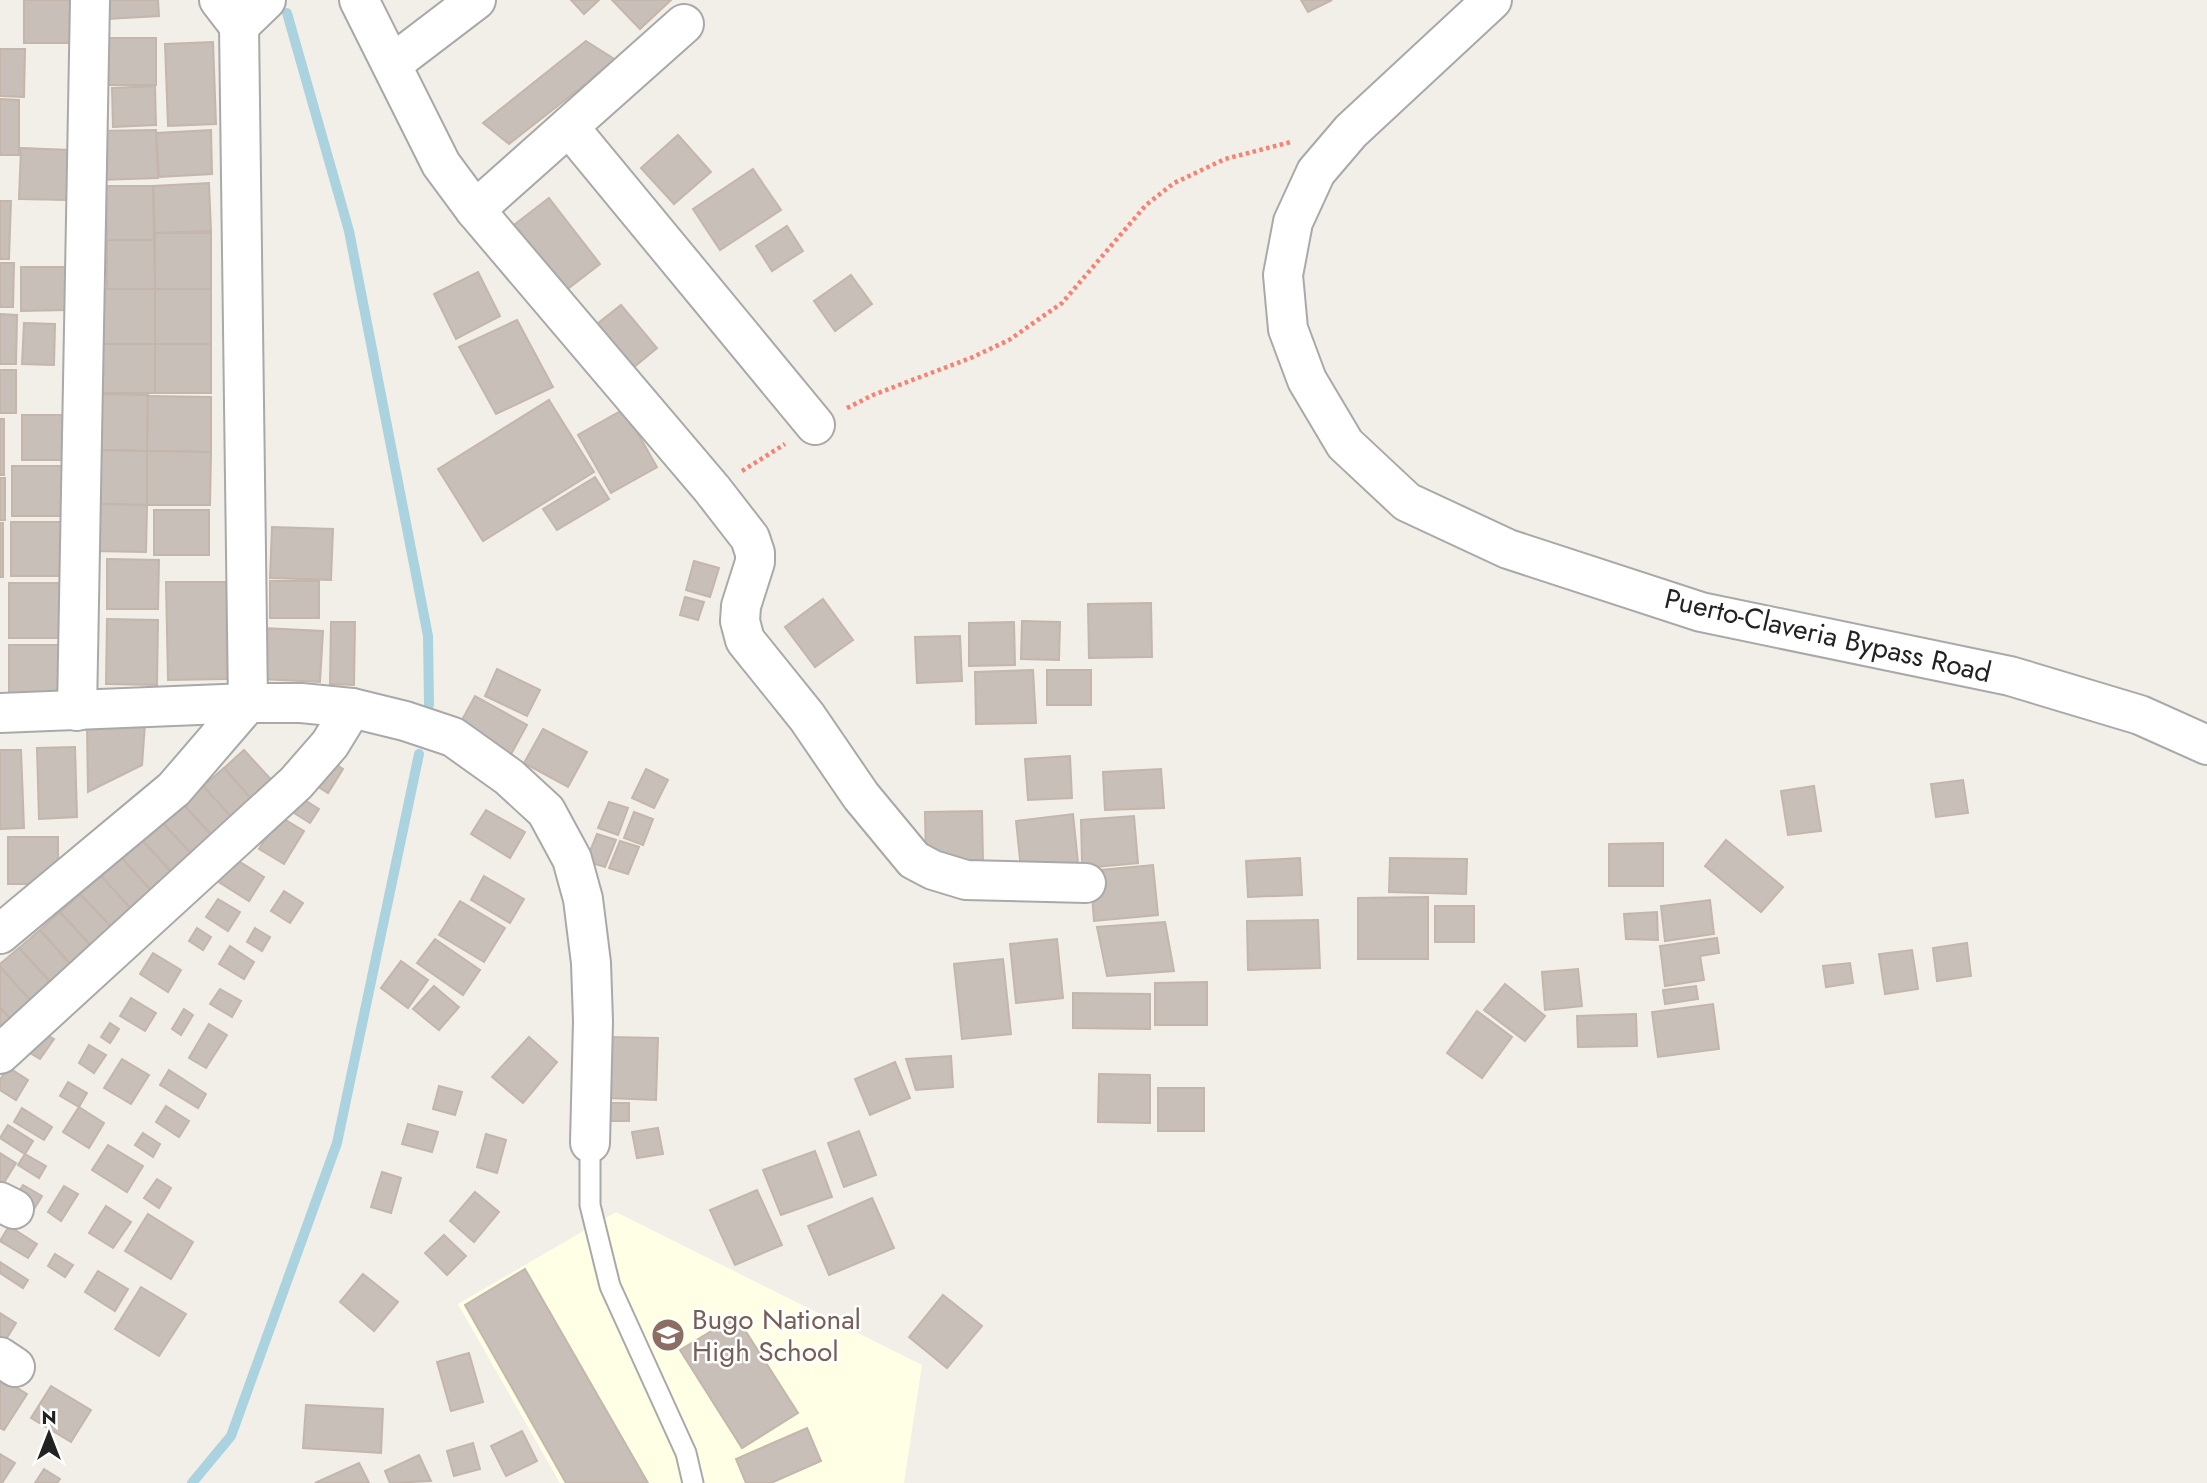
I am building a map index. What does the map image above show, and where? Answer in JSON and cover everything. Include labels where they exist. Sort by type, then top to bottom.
[{"type":"street","points":[[77,711],[89,0]]},
{"type":"street","points":[[0,934],[174,789],[248,704],[229,13],[266,0]]},
{"type":"street","points":[[359,0],[441,164],[475,210],[712,489],[750,538],[755,553],[752,574],[741,606],[740,621],[745,640],[807,717],[861,796],[914,860],[933,870],[966,880],[1086,883]]},
{"type":"street","points":[[392,64],[476,0]]},
{"type":"street","name":"Puerto-Claveria Bypass Road","points":[[1492,0],[1351,131],[1316,172],[1293,222],[1283,275],[1288,329],[1307,380],[1345,444],[1407,502],[1508,549],[1701,612],[2010,676],[2140,715],[2207,745]]},
{"type":"street","points":[[475,210],[684,24]]},
{"type":"street","points":[[569,127],[815,425]]},
{"type":"street","points":[[0,713],[248,704],[352,708],[405,721],[453,737],[509,777],[547,811],[572,859],[583,899],[591,963],[593,1021],[590,1143]]},
{"type":"street","points":[[0,1054],[296,783],[330,744],[352,708]]},
{"type":"lane","points":[[590,1143],[590,1205],[610,1286],[686,1453],[693,1483]]},
{"type":"path","points":[[712,489],[815,425],[873,395],[973,357],[1009,340],[1062,303],[1146,205],[1174,183],[1225,159],[1290,142],[1351,131]]},
{"type":"shaded area","name":"Bugo National High School","points":[[616,1212],[922,1365],[904,1483],[560,1483],[458,1304]]},
{"type":"building","points":[[24,0],[75,0],[74,43],[24,43]]},
{"type":"building","points":[[107,0],[158,0],[159,16],[107,19]]},
{"type":"building","points":[[571,0],[599,0],[584,14]]},
{"type":"building","points":[[612,0],[671,0],[640,29]]},
{"type":"building","points":[[1301,0],[1332,0],[1308,12]]},
{"type":"building","points":[[103,38],[156,38],[156,85],[103,85]]},
{"type":"building","points":[[586,41],[616,60],[509,144],[483,123]]},
{"type":"building","points":[[213,42],[216,124],[168,126],[165,44]]},
{"type":"building","points":[[0,49],[25,49],[24,97],[0,96]]},
{"type":"building","points":[[155,86],[156,125],[113,127],[112,88]]},
{"type":"building","points":[[0,99],[19,100],[19,155],[0,155]]},
{"type":"building","points":[[156,130],[158,178],[99,180],[97,131]]},
{"type":"building","points":[[211,130],[212,174],[159,177],[156,133]]},
{"type":"building","points":[[678,135],[711,172],[674,204],[641,168]]},
{"type":"building","points":[[21,148],[70,150],[68,200],[19,199]]},
{"type":"building","points":[[753,169],[781,210],[720,250],[693,209]]},
{"type":"building","points":[[209,183],[211,231],[155,233],[153,186]]},
{"type":"building","points":[[106,186],[153,186],[154,240],[107,240]]},
{"type":"building","points":[[549,198],[600,264],[565,291],[514,225]]},
{"type":"building","points":[[0,201],[11,201],[9,259],[0,259]]},
{"type":"building","points":[[787,226],[803,251],[772,271],[756,246]]},
{"type":"building","points":[[155,233],[211,233],[211,289],[155,289]]},
{"type":"building","points":[[107,240],[154,240],[155,289],[107,289]]},
{"type":"building","points":[[0,263],[14,263],[13,307],[0,307]]},
{"type":"building","points":[[21,267],[69,267],[69,310],[21,311]]},
{"type":"building","points":[[478,272],[500,316],[456,339],[434,294]]},
{"type":"building","points":[[851,275],[872,304],[835,331],[814,301]]},
{"type":"building","points":[[97,289],[155,289],[155,344],[97,344]]},
{"type":"building","points":[[155,289],[211,289],[211,344],[155,344]]},
{"type":"building","points":[[621,305],[657,348],[628,372],[592,328]]},
{"type":"building","points":[[0,314],[17,315],[16,364],[0,364]]},
{"type":"building","points":[[517,320],[553,387],[496,414],[459,347]]},
{"type":"building","points":[[24,323],[55,324],[54,365],[22,364]]},
{"type":"building","points":[[97,344],[155,344],[155,393],[97,393]]},
{"type":"building","points":[[155,344],[211,344],[211,393],[155,393]]},
{"type":"building","points":[[0,370],[16,370],[16,413],[0,413]]},
{"type":"building","points":[[94,394],[148,395],[147,451],[93,450]]},
{"type":"building","points":[[148,396],[211,397],[211,452],[147,451]]},
{"type":"building","points":[[549,400],[594,472],[483,541],[438,469]]},
{"type":"building","points":[[624,409],[657,467],[611,493],[578,435]]},
{"type":"building","points":[[22,415],[65,415],[65,460],[22,460]]},
{"type":"building","points":[[0,419],[4,419],[4,475],[0,475]]},
{"type":"building","points":[[93,450],[147,451],[147,505],[92,504]]},
{"type":"building","points":[[147,451],[211,452],[210,505],[147,505]]},
{"type":"building","points":[[12,466],[73,466],[73,516],[12,516]]},
{"type":"building","points":[[595,477],[609,499],[557,530],[543,509]]},
{"type":"building","points":[[0,478],[5,478],[5,520],[0,520]]},
{"type":"building","points":[[92,504],[147,505],[146,552],[91,551]]},
{"type":"building","points":[[154,510],[209,510],[209,555],[154,555]]},
{"type":"building","points":[[11,522],[71,522],[71,576],[11,576]]},
{"type":"building","points":[[0,523],[3,523],[3,577],[0,577]]},
{"type":"building","points":[[272,527],[333,529],[331,580],[270,578]]},
{"type":"building","points":[[107,559],[159,560],[158,609],[107,609]]},
{"type":"building","points":[[694,561],[719,568],[710,597],[686,590]]},
{"type":"building","points":[[270,581],[319,581],[319,618],[270,618]]},
{"type":"building","points":[[166,582],[226,582],[227,679],[168,680]]},
{"type":"building","points":[[9,583],[70,583],[70,638],[9,638]]},
{"type":"building","points":[[685,597],[704,602],[698,620],[680,615]]},
{"type":"building","points":[[823,599],[853,640],[815,667],[785,627]]},
{"type":"building","points":[[1151,603],[1152,657],[1089,658],[1088,604]]},
{"type":"building","points":[[107,619],[158,620],[157,685],[106,684]]},
{"type":"building","points":[[1022,621],[1060,622],[1059,660],[1021,659]]},
{"type":"building","points":[[331,622],[355,622],[354,685],[330,684]]},
{"type":"building","points":[[1014,622],[1015,665],[969,666],[969,623]]},
{"type":"building","points":[[263,628],[323,631],[320,682],[260,679]]},
{"type":"building","points":[[960,636],[962,681],[917,683],[915,637]]},
{"type":"building","points":[[9,645],[70,645],[70,697],[9,697]]},
{"type":"building","points":[[497,669],[540,690],[527,716],[485,696]]},
{"type":"building","points":[[1033,670],[1036,723],[976,724],[975,672]]},
{"type":"building","points":[[1047,670],[1091,670],[1091,705],[1047,705]]},
{"type":"building","points":[[475,696],[527,725],[509,758],[457,729]]},
{"type":"building","points":[[145,724],[142,765],[88,792],[87,726]]},
{"type":"building","points":[[543,729],[587,752],[568,787],[524,763]]},
{"type":"building","points":[[75,747],[77,817],[39,819],[37,748]]},
{"type":"building","points":[[0,750],[21,750],[24,828],[0,829]]},
{"type":"building","points":[[244,750],[276,785],[255,803],[224,768]]},
{"type":"building","points":[[1070,756],[1072,798],[1028,800],[1025,759]]},
{"type":"building","points":[[325,757],[343,769],[328,793],[309,781]]},
{"type":"building","points":[[224,768],[255,803],[235,821],[203,786]]},
{"type":"building","points":[[646,769],[668,780],[654,808],[632,798]]},
{"type":"building","points":[[1161,769],[1164,808],[1105,810],[1103,772]]},
{"type":"building","points":[[1963,780],[1968,813],[1936,817],[1931,784]]},
{"type":"building","points":[[203,786],[235,821],[215,839],[183,804]]},
{"type":"building","points":[[1814,786],[1821,831],[1788,835],[1781,791]]},
{"type":"building","points":[[295,794],[319,809],[310,823],[286,808]]},
{"type":"building","points":[[609,802],[628,808],[618,835],[598,828]]},
{"type":"building","points":[[183,804],[215,839],[194,857],[162,822]]},
{"type":"building","points":[[486,810],[525,832],[510,858],[471,834]]},
{"type":"building","points":[[982,811],[983,862],[926,863],[925,812]]},
{"type":"building","points":[[634,812],[653,819],[643,845],[624,838]]},
{"type":"building","points":[[1073,814],[1078,863],[1021,869],[1016,821]]},
{"type":"building","points":[[279,816],[304,831],[284,864],[259,849]]},
{"type":"building","points":[[1134,816],[1138,863],[1085,868],[1082,861],[1081,820]]},
{"type":"building","points":[[162,822],[194,857],[174,875],[142,840]]},
{"type":"building","points":[[597,834],[616,840],[605,867],[586,861]]},
{"type":"building","points":[[8,837],[58,837],[58,884],[8,884]]},
{"type":"building","points":[[142,840],[174,875],[153,893],[122,858]]},
{"type":"building","points":[[1726,840],[1783,887],[1761,912],[1705,866]]},
{"type":"building","points":[[620,841],[639,847],[628,874],[609,868]]},
{"type":"building","points":[[1663,843],[1663,886],[1609,886],[1609,844]]},
{"type":"building","points":[[232,857],[264,877],[249,901],[217,881]]},
{"type":"building","points":[[122,858],[153,893],[133,911],[101,876]]},
{"type":"building","points":[[1300,858],[1302,895],[1248,897],[1246,861]]},
{"type":"building","points":[[1390,858],[1467,859],[1466,894],[1389,892]]},
{"type":"building","points":[[1153,865],[1158,915],[1094,921],[1090,871]]},
{"type":"building","points":[[101,876],[133,911],[113,929],[80,894]]},
{"type":"building","points":[[484,876],[524,899],[510,923],[471,900]]},
{"type":"building","points":[[284,891],[303,903],[290,923],[271,911]]},
{"type":"building","points":[[80,894],[113,929],[92,947],[60,912]]},
{"type":"building","points":[[1428,897],[1428,959],[1358,959],[1358,898]]},
{"type":"building","points":[[218,899],[240,912],[228,931],[206,917]]},
{"type":"building","points":[[1710,900],[1714,934],[1665,941],[1661,906]]},
{"type":"building","points":[[460,901],[505,928],[484,962],[439,935]]},
{"type":"building","points":[[1435,906],[1474,906],[1474,942],[1435,942]]},
{"type":"building","points":[[60,912],[92,947],[71,965],[40,930]]},
{"type":"building","points":[[1657,912],[1658,940],[1626,939],[1624,914]]},
{"type":"building","points":[[1318,920],[1320,968],[1248,970],[1247,921]]},
{"type":"building","points":[[1165,922],[1174,971],[1107,976],[1097,927]]},
{"type":"building","points":[[197,928],[211,937],[203,950],[189,941]]},
{"type":"building","points":[[255,928],[270,937],[262,951],[247,942]]},
{"type":"building","points":[[40,930],[71,965],[51,983],[19,948]]},
{"type":"building","points":[[1717,938],[1719,953],[1700,956],[1704,980],[1665,986],[1660,946]]},
{"type":"building","points":[[435,939],[480,970],[463,995],[417,963]]},
{"type":"building","points":[[1057,939],[1063,998],[1016,1003],[1010,944]]},
{"type":"building","points":[[1967,943],[1971,976],[1937,981],[1933,948]]},
{"type":"building","points":[[230,946],[254,962],[244,979],[219,964]]},
{"type":"building","points":[[19,948],[51,983],[31,1001],[0,967],[0,964]]},
{"type":"building","points":[[1912,950],[1918,989],[1885,994],[1879,954]]},
{"type":"building","points":[[153,953],[181,970],[168,992],[140,974]]},
{"type":"building","points":[[1003,959],[1011,1034],[962,1039],[954,964]]},
{"type":"building","points":[[401,961],[428,980],[408,1008],[381,988]]},
{"type":"building","points":[[1850,963],[1853,983],[1826,987],[1823,966]]},
{"type":"building","points":[[0,967],[31,1001],[11,1019],[0,1008]]},
{"type":"building","points":[[1578,969],[1582,1006],[1545,1010],[1542,972]]},
{"type":"building","points":[[1207,982],[1207,1025],[1155,1025],[1155,983]]},
{"type":"building","points":[[1505,984],[1545,1016],[1525,1041],[1484,1010]]},
{"type":"building","points":[[434,986],[459,1007],[439,1030],[413,1009]]},
{"type":"building","points":[[1696,986],[1698,999],[1665,1004],[1663,990]]},
{"type":"building","points":[[220,989],[241,1001],[232,1017],[210,1004]]},
{"type":"building","points":[[1073,993],[1150,994],[1150,1029],[1073,1028]]},
{"type":"building","points":[[131,998],[156,1013],[145,1031],[120,1016]]},
{"type":"building","points":[[1713,1004],[1719,1049],[1658,1057],[1652,1012]]},
{"type":"building","points":[[0,1008],[11,1019],[0,1028]]},
{"type":"building","points":[[184,1009],[193,1015],[181,1035],[172,1029]]},
{"type":"building","points":[[1477,1011],[1512,1037],[1482,1078],[1447,1053]]},
{"type":"building","points":[[1636,1014],[1637,1046],[1578,1047],[1577,1016]]},
{"type":"building","points":[[110,1023],[119,1029],[110,1043],[101,1037]]},
{"type":"building","points":[[209,1024],[227,1035],[206,1068],[189,1058]]},
{"type":"building","points":[[38,1030],[54,1039],[40,1059],[25,1050]]},
{"type":"building","points":[[529,1037],[557,1062],[523,1103],[492,1077]]},
{"type":"building","points":[[610,1037],[658,1038],[656,1100],[608,1098]]},
{"type":"building","points":[[89,1045],[106,1055],[94,1073],[79,1063]]},
{"type":"building","points":[[951,1056],[953,1087],[916,1090],[906,1059]]},
{"type":"building","points":[[122,1059],[149,1075],[131,1104],[104,1088]]},
{"type":"building","points":[[895,1062],[910,1098],[870,1115],[855,1079]]},
{"type":"building","points":[[8,1067],[28,1080],[16,1100],[0,1090],[0,1080]]},
{"type":"building","points":[[169,1070],[206,1094],[198,1108],[160,1085]]},
{"type":"building","points":[[1099,1074],[1150,1075],[1150,1123],[1098,1122]]},
{"type":"building","points":[[68,1082],[87,1093],[79,1107],[60,1096]]},
{"type":"building","points":[[439,1086],[462,1092],[455,1115],[433,1109]]},
{"type":"building","points":[[1158,1088],[1204,1088],[1204,1131],[1158,1131]]},
{"type":"building","points":[[606,1103],[629,1103],[629,1121],[606,1121]]},
{"type":"building","points":[[166,1106],[189,1121],[179,1137],[156,1122]]},
{"type":"building","points":[[79,1107],[104,1123],[89,1148],[63,1132]]},
{"type":"building","points":[[22,1108],[52,1127],[44,1140],[14,1122]]},
{"type":"building","points":[[408,1124],[438,1132],[432,1152],[402,1144]]},
{"type":"building","points":[[8,1125],[33,1141],[25,1154],[0,1138]]},
{"type":"building","points":[[658,1128],[663,1154],[637,1158],[632,1132]]},
{"type":"building","points":[[859,1131],[876,1175],[844,1187],[828,1143]]},
{"type":"building","points":[[143,1133],[160,1144],[153,1157],[135,1145]]},
{"type":"building","points":[[486,1134],[506,1140],[497,1173],[477,1167]]},
{"type":"building","points":[[108,1145],[143,1166],[127,1192],[92,1170]]},
{"type":"building","points":[[815,1151],[832,1197],[781,1215],[763,1170]]},
{"type":"building","points":[[0,1153],[16,1163],[0,1189]]},
{"type":"building","points":[[25,1154],[46,1166],[39,1178],[18,1165]]},
{"type":"building","points":[[382,1172],[401,1178],[391,1213],[371,1207]]},
{"type":"building","points":[[157,1179],[171,1188],[159,1208],[144,1198]]},
{"type":"building","points":[[23,1185],[42,1196],[31,1214],[12,1202]]},
{"type":"building","points":[[64,1186],[78,1194],[61,1221],[48,1212]]},
{"type":"building","points":[[757,1190],[782,1245],[735,1265],[710,1210]]},
{"type":"building","points":[[475,1192],[499,1212],[474,1242],[450,1221]]},
{"type":"building","points":[[872,1198],[894,1248],[829,1275],[808,1226]]},
{"type":"building","points":[[106,1206],[131,1222],[113,1248],[89,1233]]},
{"type":"building","points":[[148,1214],[193,1242],[171,1279],[125,1251]]},
{"type":"building","points":[[9,1226],[37,1244],[28,1258],[0,1241]]},
{"type":"building","points":[[444,1235],[466,1256],[447,1275],[425,1253]]},
{"type":"building","points":[[55,1254],[73,1265],[65,1277],[48,1266]]},
{"type":"building","points":[[0,1262],[28,1280],[23,1288],[0,1273]]},
{"type":"building","points":[[525,1269],[648,1483],[566,1483],[465,1305]]},
{"type":"building","points":[[98,1271],[128,1289],[115,1311],[85,1292]]},
{"type":"building","points":[[363,1274],[398,1302],[374,1331],[340,1302]]},
{"type":"building","points":[[141,1287],[186,1314],[159,1356],[115,1329]]},
{"type":"building","points":[[943,1295],[982,1326],[947,1368],[909,1337]]},
{"type":"building","points":[[0,1313],[16,1323],[0,1349]]},
{"type":"building","points":[[736,1316],[798,1413],[742,1448],[680,1350]]},
{"type":"building","points":[[469,1353],[483,1402],[451,1411],[437,1362]]},
{"type":"building","points":[[0,1377],[27,1394],[4,1430],[0,1428]]},
{"type":"building","points":[[51,1386],[91,1410],[71,1442],[31,1418]]},
{"type":"building","points":[[306,1405],[383,1409],[381,1453],[303,1448]]},
{"type":"building","points":[[807,1428],[821,1461],[771,1483],[746,1483],[736,1459]]},
{"type":"building","points":[[522,1431],[537,1461],[506,1476],[491,1446]]},
{"type":"building","points":[[473,1443],[480,1469],[454,1476],[447,1451]]},
{"type":"building","points":[[0,1454],[15,1463],[2,1483],[0,1483]]},
{"type":"building","points":[[419,1455],[431,1481],[390,1483],[385,1471]]},
{"type":"building","points":[[359,1463],[369,1483],[315,1483]]},
{"type":"building","points":[[44,1469],[60,1479],[57,1483],[35,1483]]},
{"type":"waterway","points":[[287,13],[349,231],[428,636],[429,705]]},
{"type":"waterway","points":[[192,1483],[231,1436],[337,1143],[419,754]]},
{"type":"place","name":"Bugo National High School","points":[[668,1335]]}]
